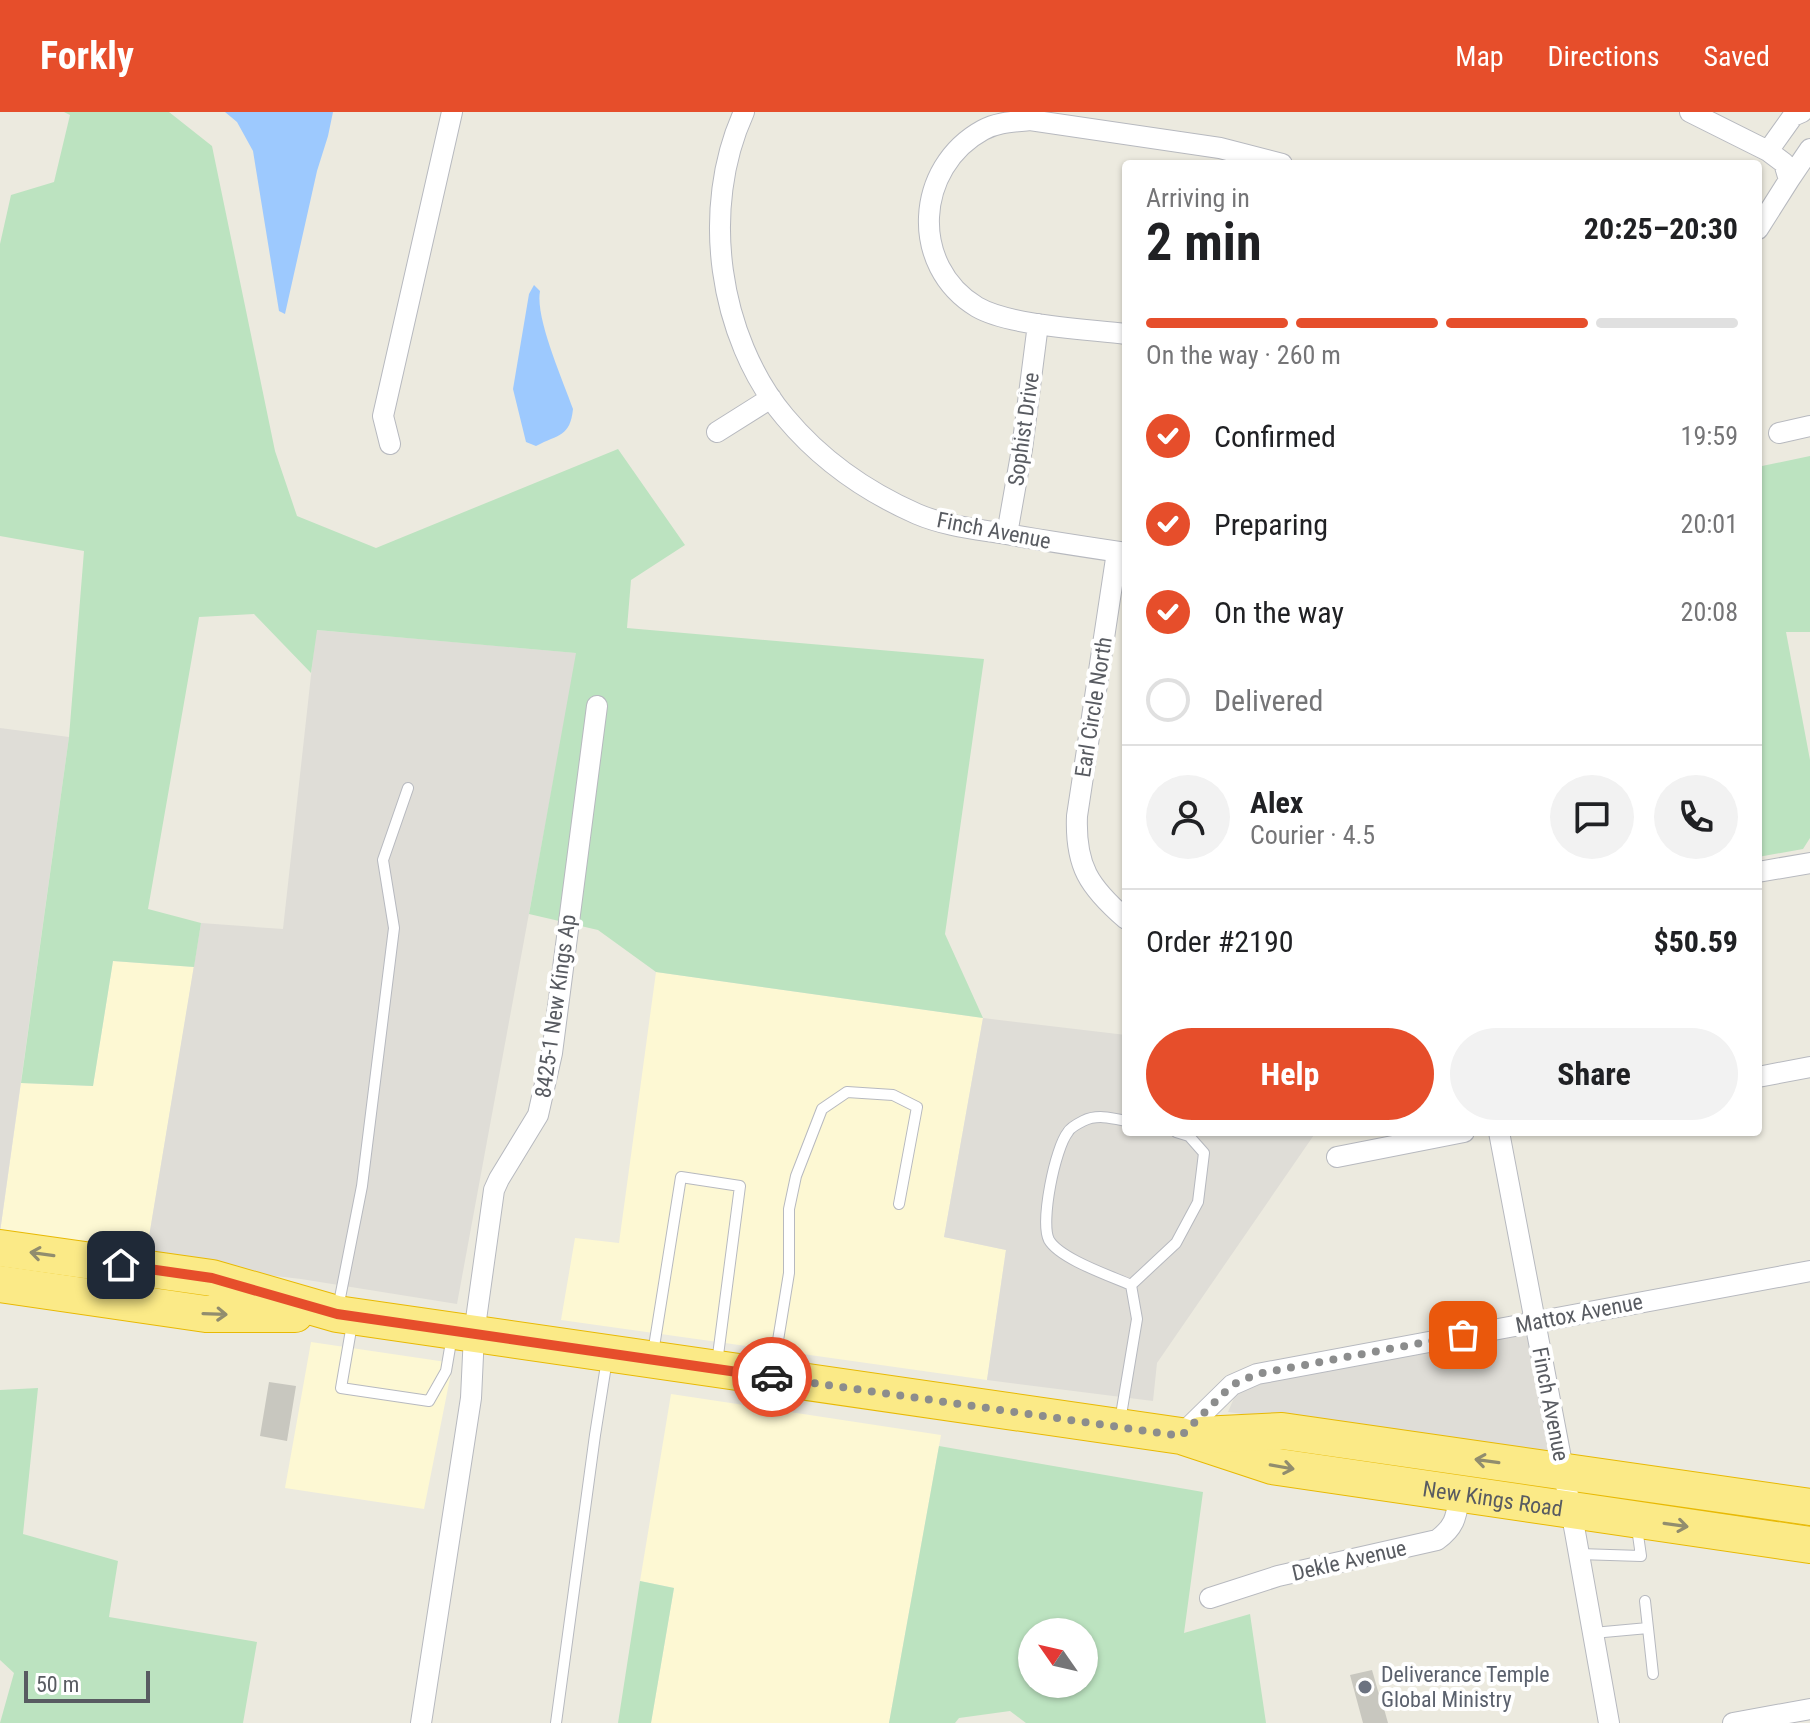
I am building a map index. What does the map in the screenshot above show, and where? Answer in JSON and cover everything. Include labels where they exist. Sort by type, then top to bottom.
[{"type":"highway","name":"New Kings Road","points":[[0,1248],[212,1278],[345,1315],[1181,1436],[1272,1466],[1810,1545]]},
{"type":"highway","name":"New Kings Road","points":[[0,1284],[206,1314],[345,1315]]},
{"type":"highway","name":"New Kings Road","points":[[1181,1436],[1282,1431],[1810,1507]]},
{"type":"street","points":[[390,444],[383,416],[452,112]]},
{"type":"street","name":"Finch Avenue","points":[[744,112],[731,147],[724,180],[720,217],[725,285],[743,345],[759,379],[792,425],[830,462],[884,498],[920,515],[957,526],[1121,552]]},
{"type":"street","points":[[1690,112],[1780,165]]},
{"type":"street","points":[[1762,217],[1793,116],[1802,112]]},
{"type":"street","points":[[1122,334],[1038,324],[994,314],[977,307],[959,293],[934,255],[929,233],[933,189],[950,159],[981,131],[1000,123],[1030,120],[1220,148],[1266,160]]},
{"type":"street","points":[[1780,165],[1810,149]]},
{"type":"street","name":"Sophist Drive","points":[[1007,534],[1022,449],[1038,324]]},
{"type":"street","points":[[717,432],[771,398]]},
{"type":"street","points":[[1779,433],[1810,426]]},
{"type":"street","name":"Earl Circle North","points":[[1121,552],[1076,836],[1080,858],[1090,882],[1122,915]]},
{"type":"street","name":"8425-1 New Kings Ap","points":[[421,1723],[471,1398],[463,1332],[494,1190],[538,1115],[542,1102],[552,1053],[597,706]]},
{"type":"street","points":[[1762,871],[1810,863]]},
{"type":"street","points":[[1762,1076],[1810,1067]]},
{"type":"street","points":[[1337,1157],[1444,1136]]},
{"type":"street","name":"Finch Avenue","points":[[1500,1136],[1609,1723]]},
{"type":"street","name":"Mattox Avenue","points":[[1181,1436],[1232,1385],[1257,1374],[1810,1271]]},
{"type":"street","name":"Dekle Avenue","points":[[1210,1598],[1278,1576],[1437,1540],[1449,1531],[1456,1518],[1460,1494]]},
{"type":"street","points":[[1733,1723],[1810,1709]]},
{"type":"lane","points":[[408,788],[383,860],[394,928],[345,1315],[341,1388],[429,1401],[463,1332]]},
{"type":"lane","points":[[771,1377],[789,1273],[789,1209],[796,1176],[822,1109],[847,1092],[893,1095],[917,1107],[899,1204]]},
{"type":"lane","points":[[1122,1120],[1102,1117],[1084,1120],[1068,1131],[1056,1157],[1044,1220],[1050,1241],[1067,1257],[1131,1285]]},
{"type":"lane","points":[[1131,1285],[1176,1243],[1198,1202],[1204,1153],[1189,1136]]},
{"type":"lane","points":[[652,1359],[681,1177],[740,1186],[717,1369]]},
{"type":"lane","points":[[1119,1427],[1137,1319],[1131,1285]]},
{"type":"lane","points":[[556,1723],[608,1353]]},
{"type":"lane","points":[[1579,1554],[1641,1556],[1636,1519]]},
{"type":"lane","points":[[1645,1601],[1653,1674]]},
{"type":"lane","points":[[1593,1633],[1648,1628]]},
{"type":"shaded area","points":[[316,630],[577,653],[457,1304],[301,1279],[145,1261],[201,923],[283,929]]},
{"type":"shaded area","points":[[0,728],[69,737],[0,1232]]},
{"type":"shaded area","points":[[113,961],[194,967],[145,1261],[0,1232],[21,1083],[93,1086]]},
{"type":"shaded area","points":[[656,972],[983,1018],[944,1237],[1006,1250],[987,1380],[561,1320],[575,1238],[619,1243]]},
{"type":"shaded area","points":[[983,1018],[1122,1035],[1122,1136],[1313,1136],[1157,1363],[1153,1401],[987,1380],[1006,1250],[944,1237]]},
{"type":"shaded area","points":[[1530,1330],[1551,1458],[1228,1412],[1237,1391],[1266,1379]]},
{"type":"shaded area","points":[[311,1342],[453,1363],[424,1509],[285,1488]]},
{"type":"shaded area","points":[[671,1394],[941,1435],[889,1723],[651,1723],[674,1588],[640,1581]]},
{"type":"green space","points":[[64,112],[169,112],[212,146],[275,451],[297,516],[376,548],[618,449],[685,545],[631,580],[627,628],[984,659],[945,934],[983,1018],[656,972],[598,930],[529,914],[576,653],[317,630],[311,673],[254,614],[199,617],[148,909],[201,923],[194,967],[113,961],[93,1086],[21,1083],[69,737],[84,551],[0,536],[0,244],[11,195],[54,182],[70,115]]},
{"type":"green space","points":[[1810,456],[1810,632],[1786,632],[1810,760],[1810,838],[1803,849],[1762,856],[1762,466]]},
{"type":"green space","points":[[38,1388],[23,1534],[118,1561],[109,1617],[257,1642],[243,1723],[0,1723],[14,1673],[0,1660],[0,1390]]},
{"type":"green space","points":[[939,1446],[1203,1492],[1184,1633],[1250,1614],[1266,1723],[1026,1723],[1010,1711],[959,1718],[955,1723],[889,1723]]},
{"type":"green space","points":[[640,1581],[674,1588],[651,1723],[618,1723]]},
{"type":"water","points":[[225,112],[333,112],[285,314],[279,311],[253,151],[237,122]]},
{"type":"water","points":[[534,285],[540,291],[546,333],[573,409],[566,430],[536,446],[526,442],[513,389],[529,294]]},
{"type":"building","points":[[269,1382],[296,1386],[287,1441],[260,1436]]},
{"type":"building","name":"Deliverance Temple Global Ministry","points":[[1372,1670],[1388,1723],[1363,1723],[1350,1675]]},
{"type":"way so far","points":[[772,1377],[1181,1436],[1232,1385],[1257,1374],[1463,1335]]},
{"type":"place","name":"Deliverance Temple Global Ministry","points":[[1365,1687]]},
{"type":"route","points":[[121,1265],[212,1278],[337,1314],[772,1377]]}]
